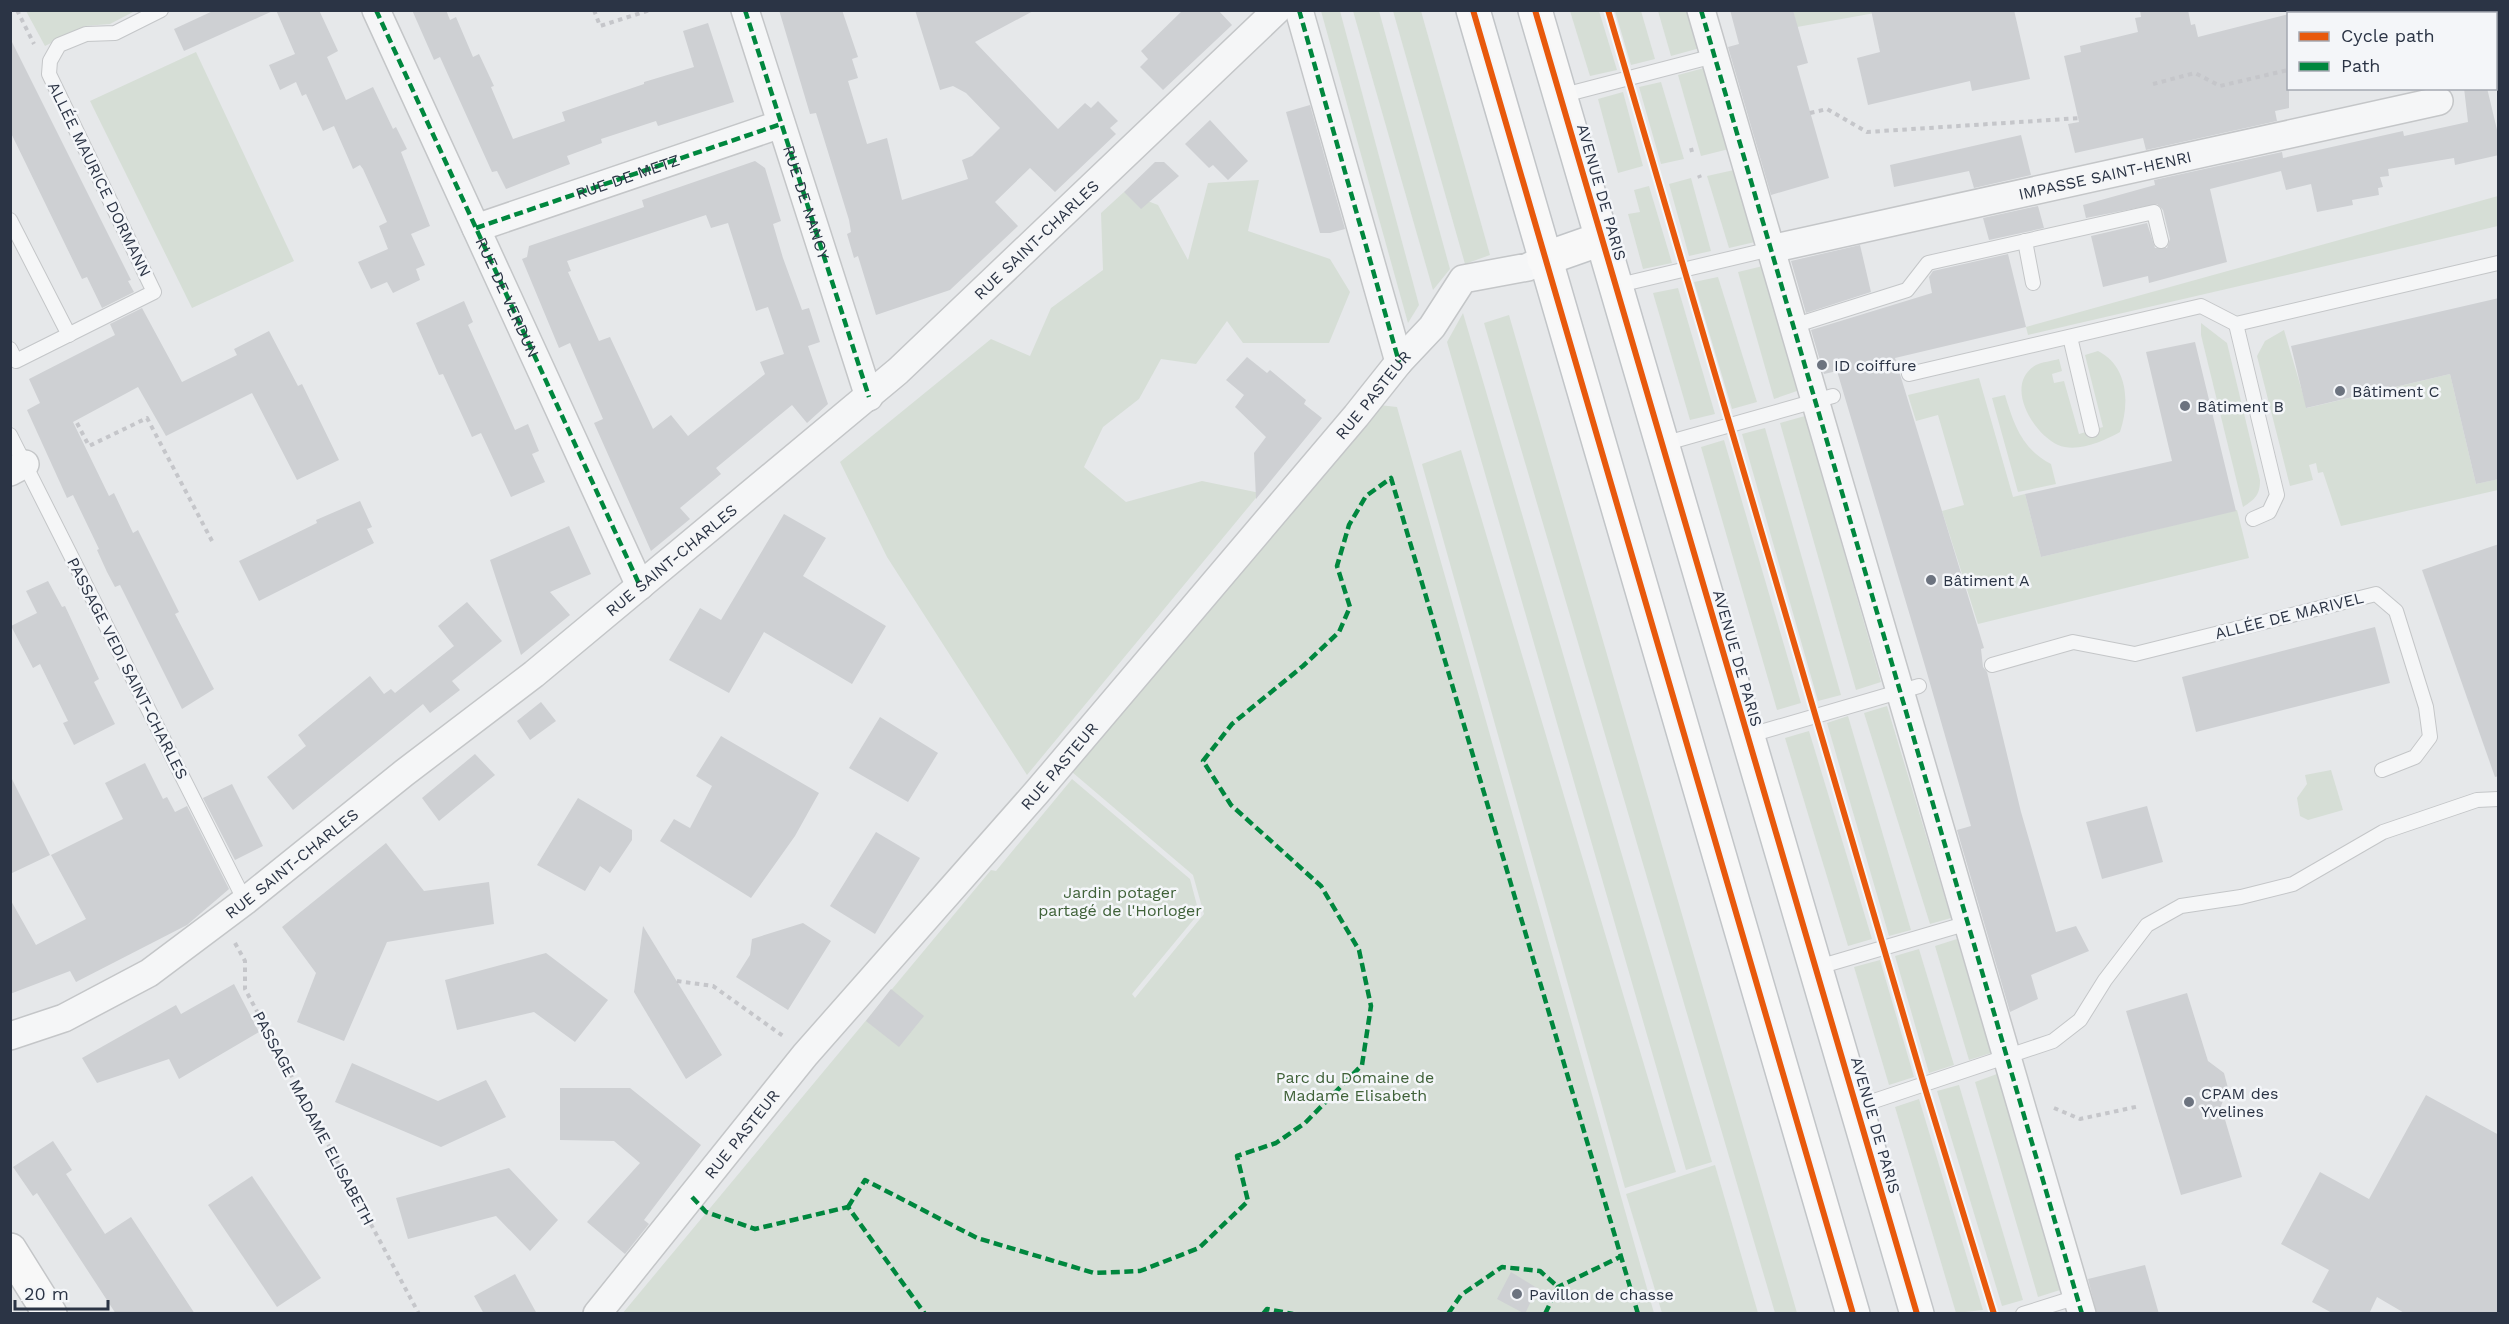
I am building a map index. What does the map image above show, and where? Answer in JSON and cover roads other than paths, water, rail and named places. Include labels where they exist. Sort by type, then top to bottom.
[{"type":"main road","points":[[1473,10],[1853,1314]]},
{"type":"main road","name":"AVENUE DE PARIS","points":[[1535,10],[1917,1314]]},
{"type":"main road","name":"AVENUE DE PARIS","points":[[1544,259],[1601,239]]},
{"type":"main road","points":[[10,1250],[50,1314]]},
{"type":"street","name":"RUE DE VERDUN","points":[[376,10],[640,586]]},
{"type":"street","name":"RUE DE NANCY","points":[[745,10],[869,397]]},
{"type":"street","name":"RUE SAINT-CHARLES","points":[[10,1036],[64,1018],[149,973],[222,919],[404,773],[534,674],[869,397],[1277,10]]},
{"type":"street","points":[[1299,10],[1399,362]]},
{"type":"street","points":[[1701,10],[1793,326],[1824,399],[1910,688],[1968,923],[2080,1305]]},
{"type":"street","name":"IMPASSE SAINT-HENRI","points":[[1771,249],[2439,101]]},
{"type":"street","name":"RUE DE METZ","points":[[476,228],[781,124]]},
{"type":"street","name":"RUE PASTEUR","points":[[597,1314],[806,1055],[1037,792],[1356,416],[1399,362],[1432,327],[1463,279],[1528,267],[1544,259]]},
{"type":"lane","name":"ALLÉE MAURICE DORMANN","points":[[10,349],[16,361],[154,292],[49,74],[50,61],[59,45],[86,34],[115,33],[161,10]]},
{"type":"lane","points":[[1560,96],[1714,56]]},
{"type":"lane","points":[[1793,326],[1906,290],[1928,262],[2154,212],[2161,242]]},
{"type":"lane","points":[[10,220],[69,335]]},
{"type":"lane","points":[[2025,241],[2033,283]]},
{"type":"lane","points":[[1614,286],[1771,249]]},
{"type":"lane","points":[[1909,374],[2201,306],[2236,324],[2499,263]]},
{"type":"lane","points":[[2236,324],[2277,495],[2269,512],[2253,519]]},
{"type":"lane","points":[[2070,337],[2091,430]]},
{"type":"lane","points":[[1661,444],[1824,399]]},
{"type":"lane","name":"PASSAGE VEDI SAINT-CHARLES","points":[[10,435],[18,468],[245,901]]},
{"type":"lane","name":"ALLÉE DE MARIVEL","points":[[1992,665],[2073,642],[2136,654],[2376,594],[2396,611],[2426,707],[2430,737],[2415,757],[2382,770]]},
{"type":"lane","points":[[1747,736],[1910,688]]},
{"type":"lane","points":[[1856,1107],[2053,1041],[2080,1020],[2105,980],[2147,925],[2181,906],[2241,897],[2293,884],[2383,832],[2477,800],[2499,798]]},
{"type":"lane","points":[[1815,968],[1968,923]]},
{"type":"lane","points":[[2023,1314],[2080,1305]]},
{"type":"place","name":"ID coiffure","points":[[1822,365]]},
{"type":"place","name":"Bâtiment C","points":[[2340,391]]},
{"type":"place","name":"Bâtiment B","points":[[2185,406]]},
{"type":"place","name":"Bâtiment A","points":[[1931,580]]},
{"type":"place","name":"CPAM des Yvelines","points":[[2189,1102]]},
{"type":"place","name":"Pavillon de chasse","points":[[1517,1294]]},
{"type":"park label","name":"Jardin potager partagé de l'Horloger","points":[[1120,901]]},
{"type":"park label","name":"Parc du Domaine de Madame Elisabeth","points":[[1355,1086]]}]
